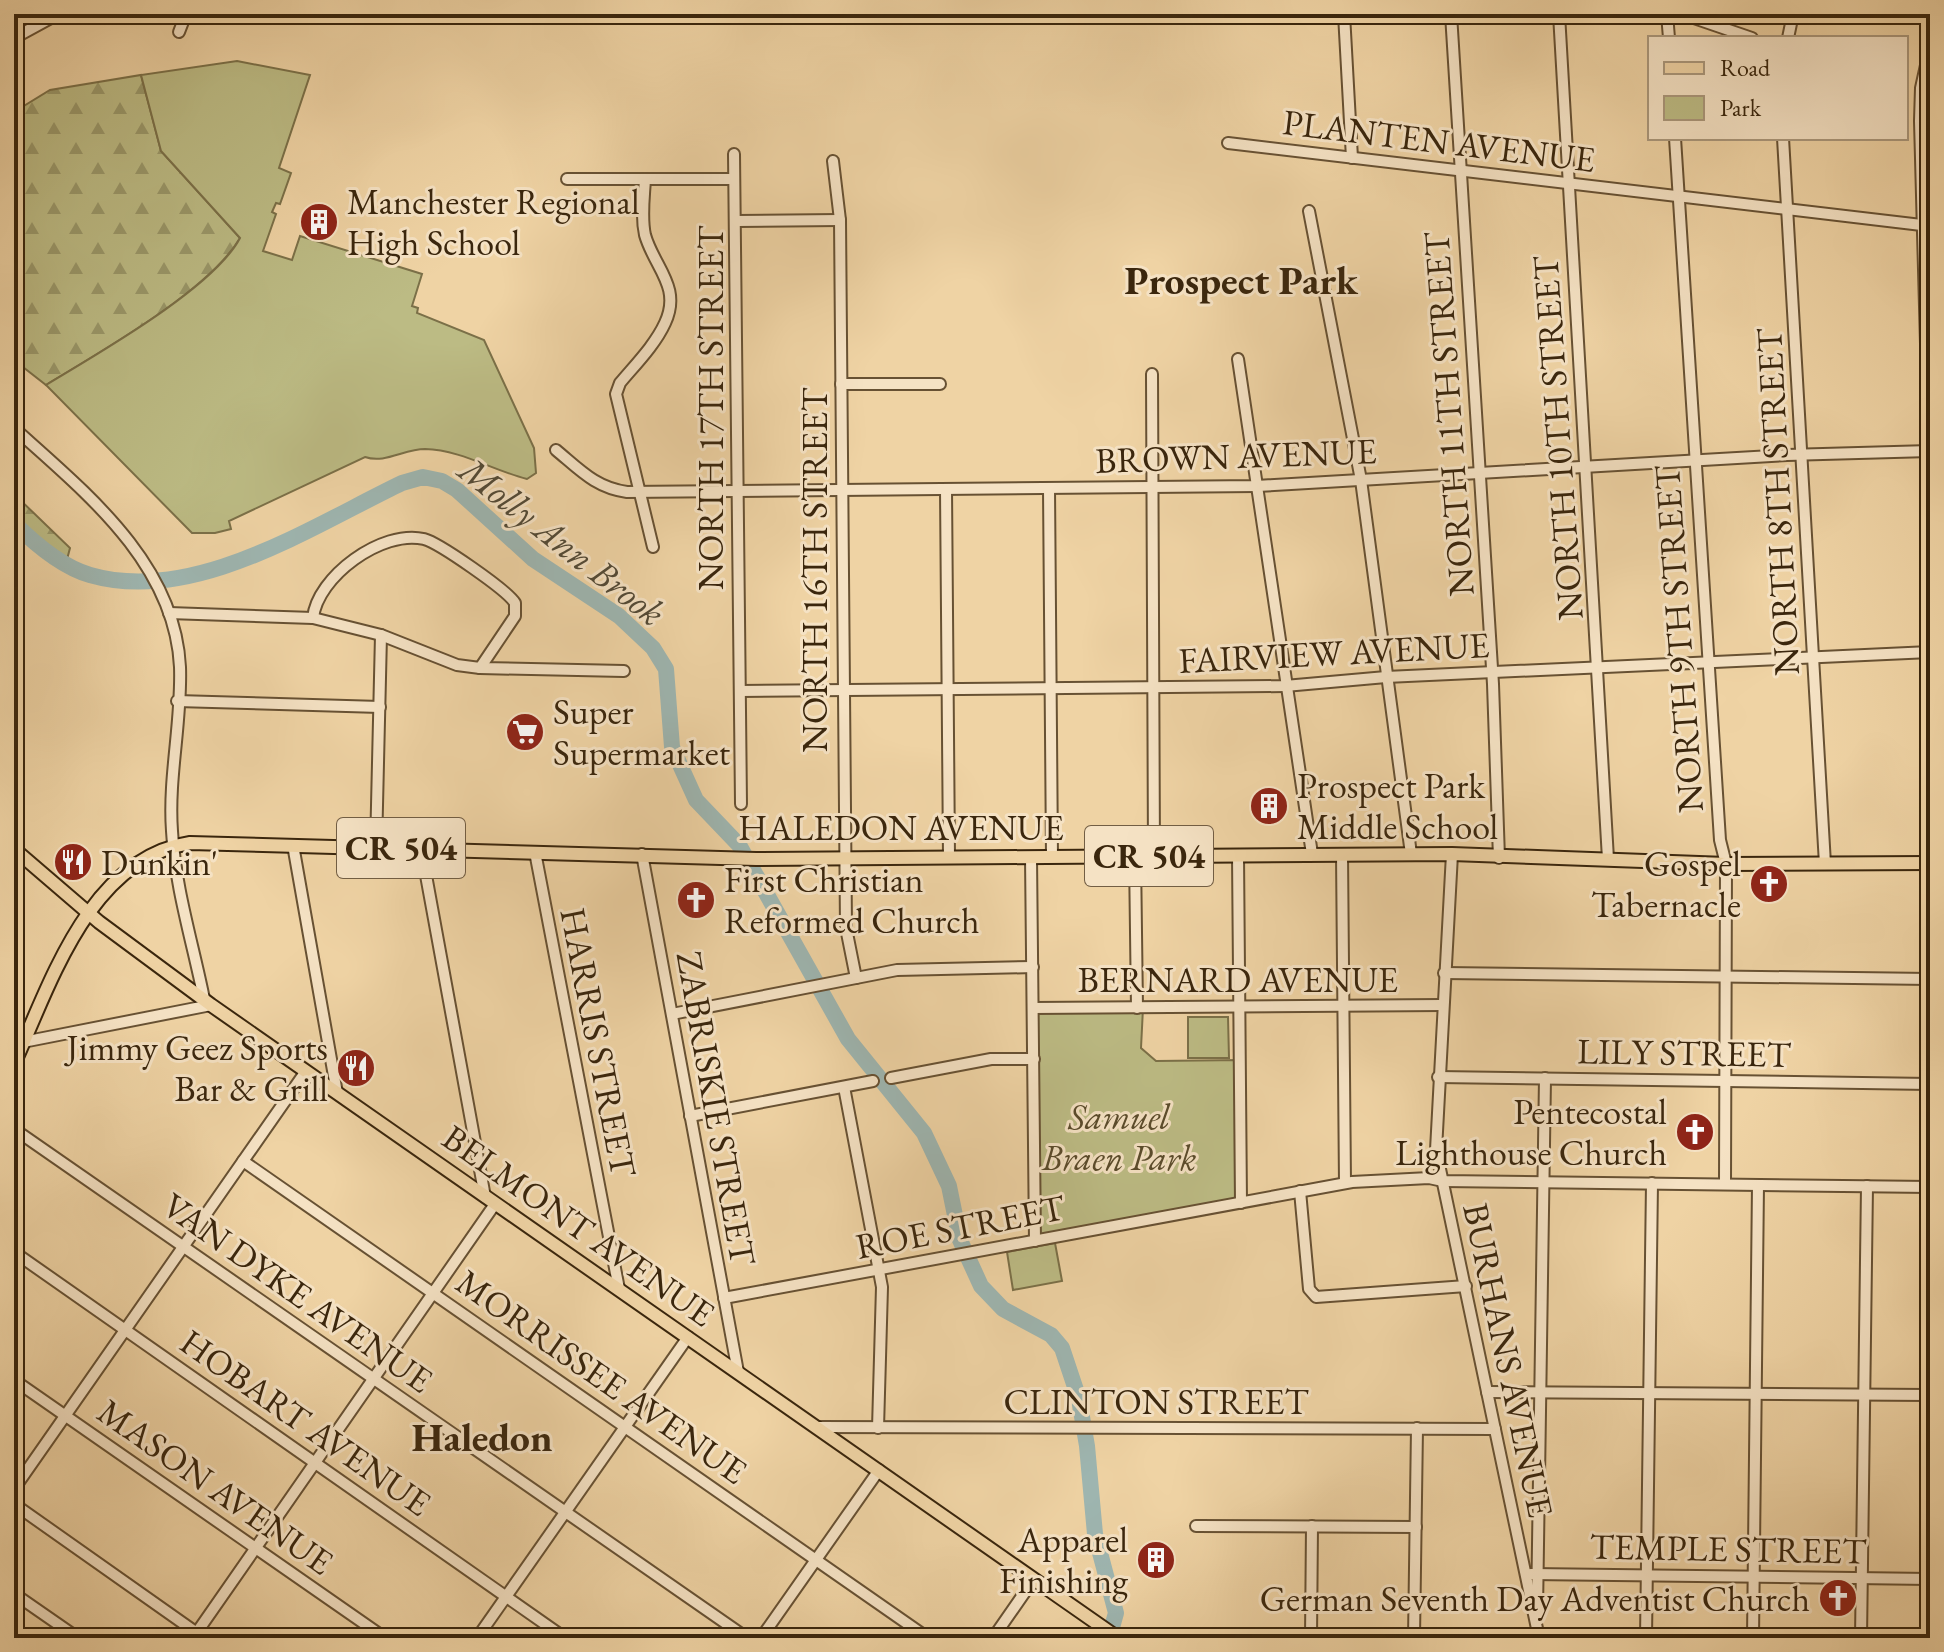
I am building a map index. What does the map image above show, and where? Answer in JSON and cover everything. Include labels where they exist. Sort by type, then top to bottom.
[{"type":"main road","name":"HALEDON AVENUE","points":[[89,914],[125,875],[174,847],[190,843],[756,859],[1452,854],[1726,864],[1930,863]]},
{"type":"main road","name":"BELMONT AVENUE","points":[[14,849],[89,914],[208,1002],[1118,1638]]},
{"type":"main road","name":"CR 504","points":[[14,1064],[56,964],[89,914]]},
{"type":"street","points":[[14,38],[58,14]]},
{"type":"street","points":[[179,32],[186,14]]},
{"type":"street","points":[[1344,14],[1352,158]]},
{"type":"street","name":"NORTH 11TH STREET","points":[[1451,14],[1492,673],[1499,858]]},
{"type":"street","name":"NORTH 10TH STREET","points":[[1559,14],[1608,859]]},
{"type":"street","points":[[1667,14],[1669,36]]},
{"type":"street","points":[[1682,14],[1746,36]]},
{"type":"street","points":[[1788,36],[1793,14]]},
{"type":"street","points":[[1930,47],[1925,89],[1930,492]]},
{"type":"street","name":"NORTH 9TH STREET","points":[[1675,140],[1706,660],[1720,840],[1726,864],[1725,1184]]},
{"type":"street","name":"NORTH 8TH STREET","points":[[1783,140],[1825,864]]},
{"type":"street","name":"PLANTEN AVENUE","points":[[1228,143],[1926,226]]},
{"type":"street","name":"NORTH 17TH STREET","points":[[734,154],[741,804]]},
{"type":"street","name":"NORTH 16TH STREET","points":[[833,161],[840,220],[846,928],[856,978]]},
{"type":"street","points":[[567,179],[734,179]]},
{"type":"street","points":[[645,179],[642,216],[646,237],[671,295],[666,322],[617,388],[653,547]]},
{"type":"street","points":[[1309,211],[1361,480],[1411,854]]},
{"type":"street","points":[[737,221],[840,220]]},
{"type":"street","points":[[1238,359],[1312,854]]},
{"type":"street","points":[[1152,374],[1154,856]]},
{"type":"street","points":[[841,384],[940,384]]},
{"type":"street","points":[[14,428],[107,515],[144,562],[169,613],[180,666],[171,813],[174,847],[208,1002],[23,1042]]},
{"type":"street","name":"BROWN AVENUE","points":[[556,450],[607,489],[640,492],[1257,486],[1802,454],[1929,451]]},
{"type":"street","points":[[1049,488],[1052,857]]},
{"type":"street","points":[[946,489],[949,857]]},
{"type":"street","points":[[313,618],[319,593],[358,558],[389,541],[427,540],[515,603],[515,616],[480,668]]},
{"type":"street","points":[[169,613],[313,618],[381,635],[457,665],[480,668],[624,671]]},
{"type":"street","points":[[376,848],[381,635]]},
{"type":"street","name":"FAIRVIEW AVENUE","points":[[740,691],[1285,686],[1386,677],[1706,660],[1930,652]]},
{"type":"street","points":[[177,701],[380,707]]},
{"type":"street","points":[[293,845],[337,1093]]},
{"type":"street","points":[[14,1504],[198,1636],[434,1293],[490,1200],[421,848]]},
{"type":"street","name":"HARRIS STREET","points":[[535,852],[619,1289]]},
{"type":"street","name":"ZABRISKIE STREET","points":[[642,854],[738,1372]]},
{"type":"street","points":[[1342,854],[1345,1183]]},
{"type":"street","name":"BURHANS AVENUE","points":[[1452,854],[1435,1134],[1538,1634]]},
{"type":"street","points":[[1238,855],[1241,1203]]},
{"type":"street","points":[[1135,856],[1137,1008]]},
{"type":"street","points":[[1031,857],[1035,1241]]},
{"type":"street","points":[[672,1014],[913,969],[1033,967]]},
{"type":"street","points":[[1444,973],[1930,979]]},
{"type":"street","name":"BERNARD AVENUE","points":[[1033,1008],[1442,1005]]},
{"type":"street","points":[[891,1078],[991,1059],[1034,1059]]},
{"type":"street","points":[[14,1489],[306,1071]]},
{"type":"street","name":"LILY STREET","points":[[1438,1077],[1930,1084]]},
{"type":"street","points":[[1538,1634],[1545,1078]]},
{"type":"street","points":[[690,1116],[873,1081]]},
{"type":"street","points":[[844,1087],[882,1287],[878,1428]]},
{"type":"street","name":"VAN DYKE AVENUE","points":[[14,1129],[747,1638]]},
{"type":"street","name":"MORRISSEE AVENUE","points":[[243,1161],[928,1638]]},
{"type":"street","name":"ROE STREET","points":[[724,1298],[1345,1183],[1429,1178],[1443,1181],[1930,1187]]},
{"type":"street","points":[[1646,1638],[1652,1183]]},
{"type":"street","points":[[1753,1638],[1758,1185]]},
{"type":"street","points":[[1861,1638],[1867,1186]]},
{"type":"street","points":[[1300,1191],[1309,1289],[1316,1297],[1466,1286]]},
{"type":"street","name":"HOBART AVENUE","points":[[14,1252],[565,1638]]},
{"type":"street","points":[[477,1638],[688,1337]]},
{"type":"street","name":"MASON AVENUE","points":[[14,1380],[385,1638]]},
{"type":"street","points":[[1487,1392],[1930,1395]]},
{"type":"street","name":"CLINTON STREET","points":[[817,1427],[1495,1429]]},
{"type":"street","points":[[1414,1638],[1417,1428]]},
{"type":"street","points":[[761,1638],[879,1470]]},
{"type":"street","points":[[1196,1526],[1416,1527]]},
{"type":"street","points":[[1311,1638],[1312,1526]]},
{"type":"street","name":"TEMPLE STREET","points":[[1525,1574],[1930,1579]]},
{"type":"street","points":[[993,1638],[1034,1579]]},
{"type":"street","points":[[16,1595],[78,1638]]},
{"type":"green space","points":[[237,61],[310,75],[279,168],[291,173],[280,204],[276,203],[272,212],[276,214],[263,251],[292,260],[300,236],[422,274],[412,306],[418,308],[417,313],[484,340],[534,448],[536,473],[527,479],[438,450],[417,450],[380,459],[365,457],[229,521],[231,529],[192,533],[46,385],[181,298],[206,278],[240,238],[161,151],[141,75]]},
{"type":"green space","points":[[141,75],[161,151],[240,238],[204,279],[179,299],[46,385],[14,360],[14,112],[50,90]]},
{"type":"green space","points":[[14,494],[70,548],[65,567],[14,529]]},
{"type":"green space","name":"Samuel Braen Park","points":[[1033,1007],[1143,1008],[1141,1048],[1156,1061],[1242,1060],[1244,1202],[1035,1240]]},
{"type":"green space","points":[[1188,1017],[1228,1017],[1229,1058],[1188,1058]]},
{"type":"green space","points":[[1055,1243],[1062,1281],[1013,1290],[1007,1252]]},
{"type":"waterway","name":"Molly Ann Brook","points":[[14,523],[49,554],[90,575],[130,581],[170,579],[211,570],[251,556],[402,483],[423,477],[442,481],[457,490],[533,559],[619,616],[653,648],[666,669],[672,747],[696,800],[739,845],[848,1039],[924,1133],[949,1186],[960,1240],[981,1286],[1003,1309],[1051,1335],[1062,1348],[1079,1399],[1087,1446],[1095,1534],[1116,1613],[1109,1638]]},
{"type":"place","name":"Manchester Regional High School","points":[[319,222]]},
{"type":"place","name":"Super Supermarket","points":[[525,732]]},
{"type":"place","name":"Prospect Park Middle School","points":[[1269,806]]},
{"type":"place","name":"Dunkin'","points":[[73,862]]},
{"type":"place","name":"Gospel Tabernacle","points":[[1769,884]]},
{"type":"place","name":"First Christian Reformed Church","points":[[696,900]]},
{"type":"place","name":"Jimmy Geez Sports Bar & Grill","points":[[356,1068]]},
{"type":"place","name":"Pentecostal Lighthouse Church","points":[[1695,1132]]},
{"type":"place","name":"Apparel Finishing","points":[[1156,1560]]},
{"type":"place","name":"German Seventh Day Adventist Church","points":[[1838,1598]]},
{"type":"district","name":"Prospect Park","points":[[1241,280]]},
{"type":"district","name":"Haledon","points":[[482,1437]]}]
